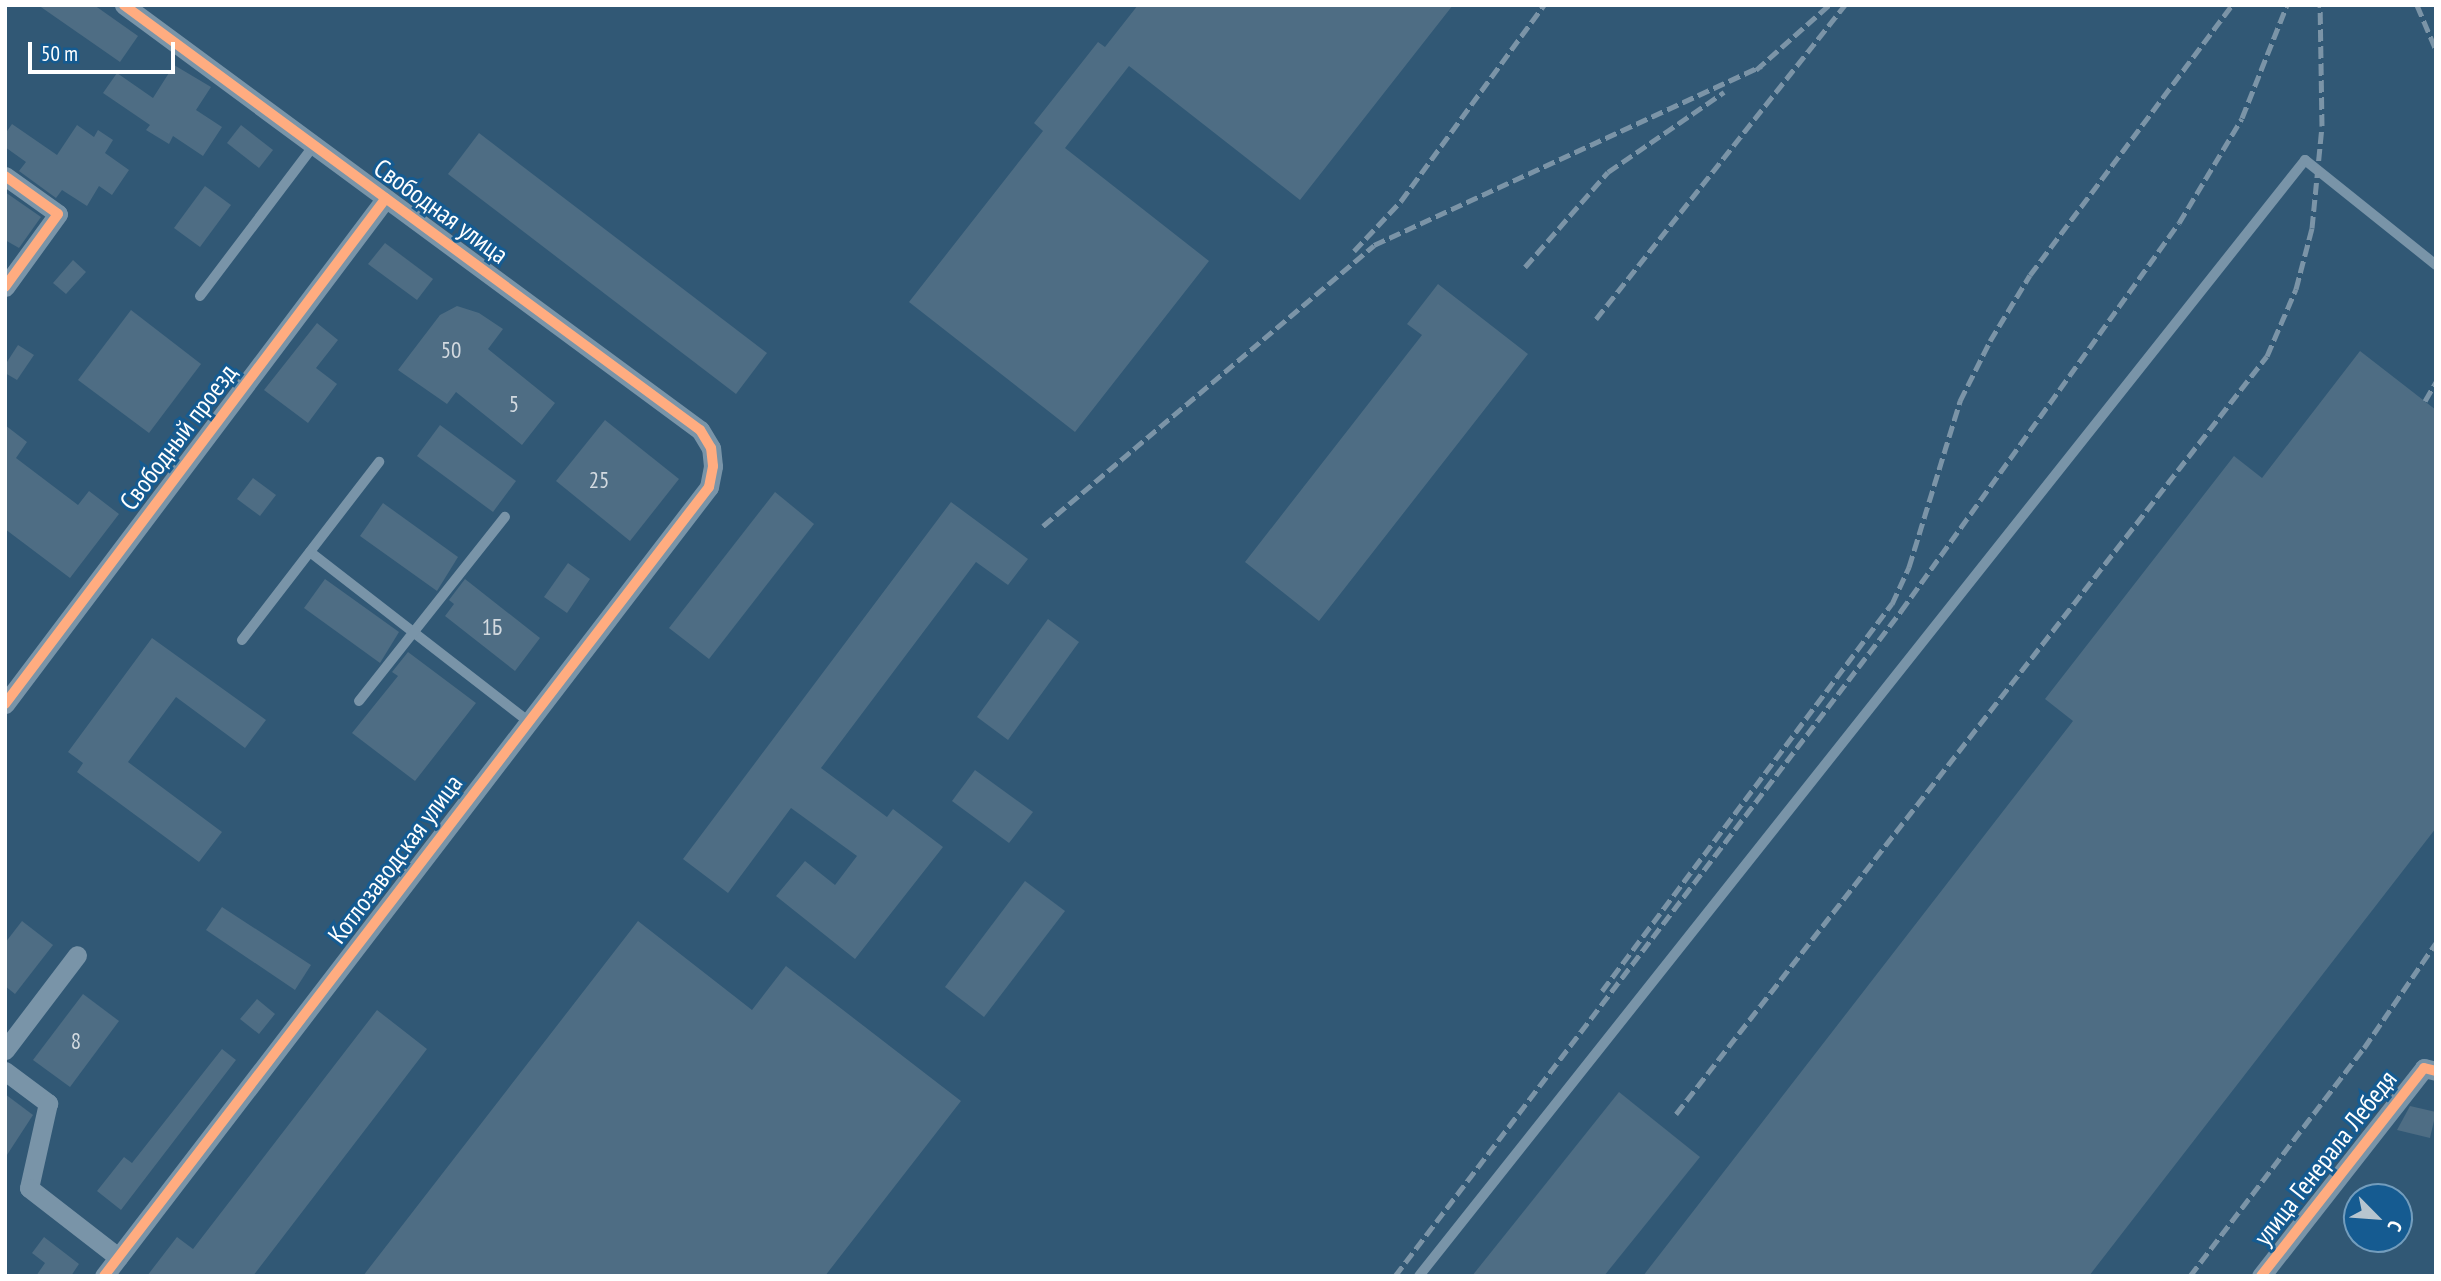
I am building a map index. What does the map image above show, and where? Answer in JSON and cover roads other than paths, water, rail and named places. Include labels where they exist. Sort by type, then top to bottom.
[{"type":"street","name":"Свободная улица","points":[[124,5],[700,430],[711,448],[713,466]]},
{"type":"street","points":[[5,176],[58,214],[5,287]]},
{"type":"street","name":"Свободный проезд","points":[[6,703],[386,198]]},
{"type":"street","name":"Котлозаводская улица","points":[[104,1276],[709,486],[713,466]]},
{"type":"street","points":[[5,1050],[77,955]]},
{"type":"street","name":"улица Генерала Лебедя","points":[[2262,1276],[2430,1069]]},
{"type":"street","points":[[5,1071],[48,1103],[29,1188],[118,1257]]},
{"type":"lane","points":[[200,296],[314,145]]},
{"type":"lane","points":[[1419,1276],[2305,160],[2436,265]]},
{"type":"lane","points":[[242,640],[379,462]]},
{"type":"lane","points":[[359,701],[505,517]]},
{"type":"lane","points":[[310,552],[529,722]]},
{"type":"railway","points":[[1354,251],[1401,201],[1544,5]]},
{"type":"railway","points":[[1756,70],[1829,5]]},
{"type":"railway","points":[[1596,319],[1845,5]]},
{"type":"railway","points":[[1602,991],[1892,604],[1909,567],[1960,401],[1990,341],[2030,275],[2232,5]]},
{"type":"railway","points":[[1395,1276],[1901,611],[2179,223],[2242,118],[2287,5]]},
{"type":"railway","points":[[1676,1114],[2267,356],[2296,289],[2312,228],[2322,126],[2320,5]]},
{"type":"railway","points":[[2417,5],[2436,50]]},
{"type":"railway","points":[[1043,526],[1374,245],[1762,66]]},
{"type":"railway","points":[[1525,267],[1608,172],[1724,92]]},
{"type":"railway","points":[[2425,401],[2436,382]]},
{"type":"railway","points":[[2190,1276],[2364,1048],[2436,943]]}]
